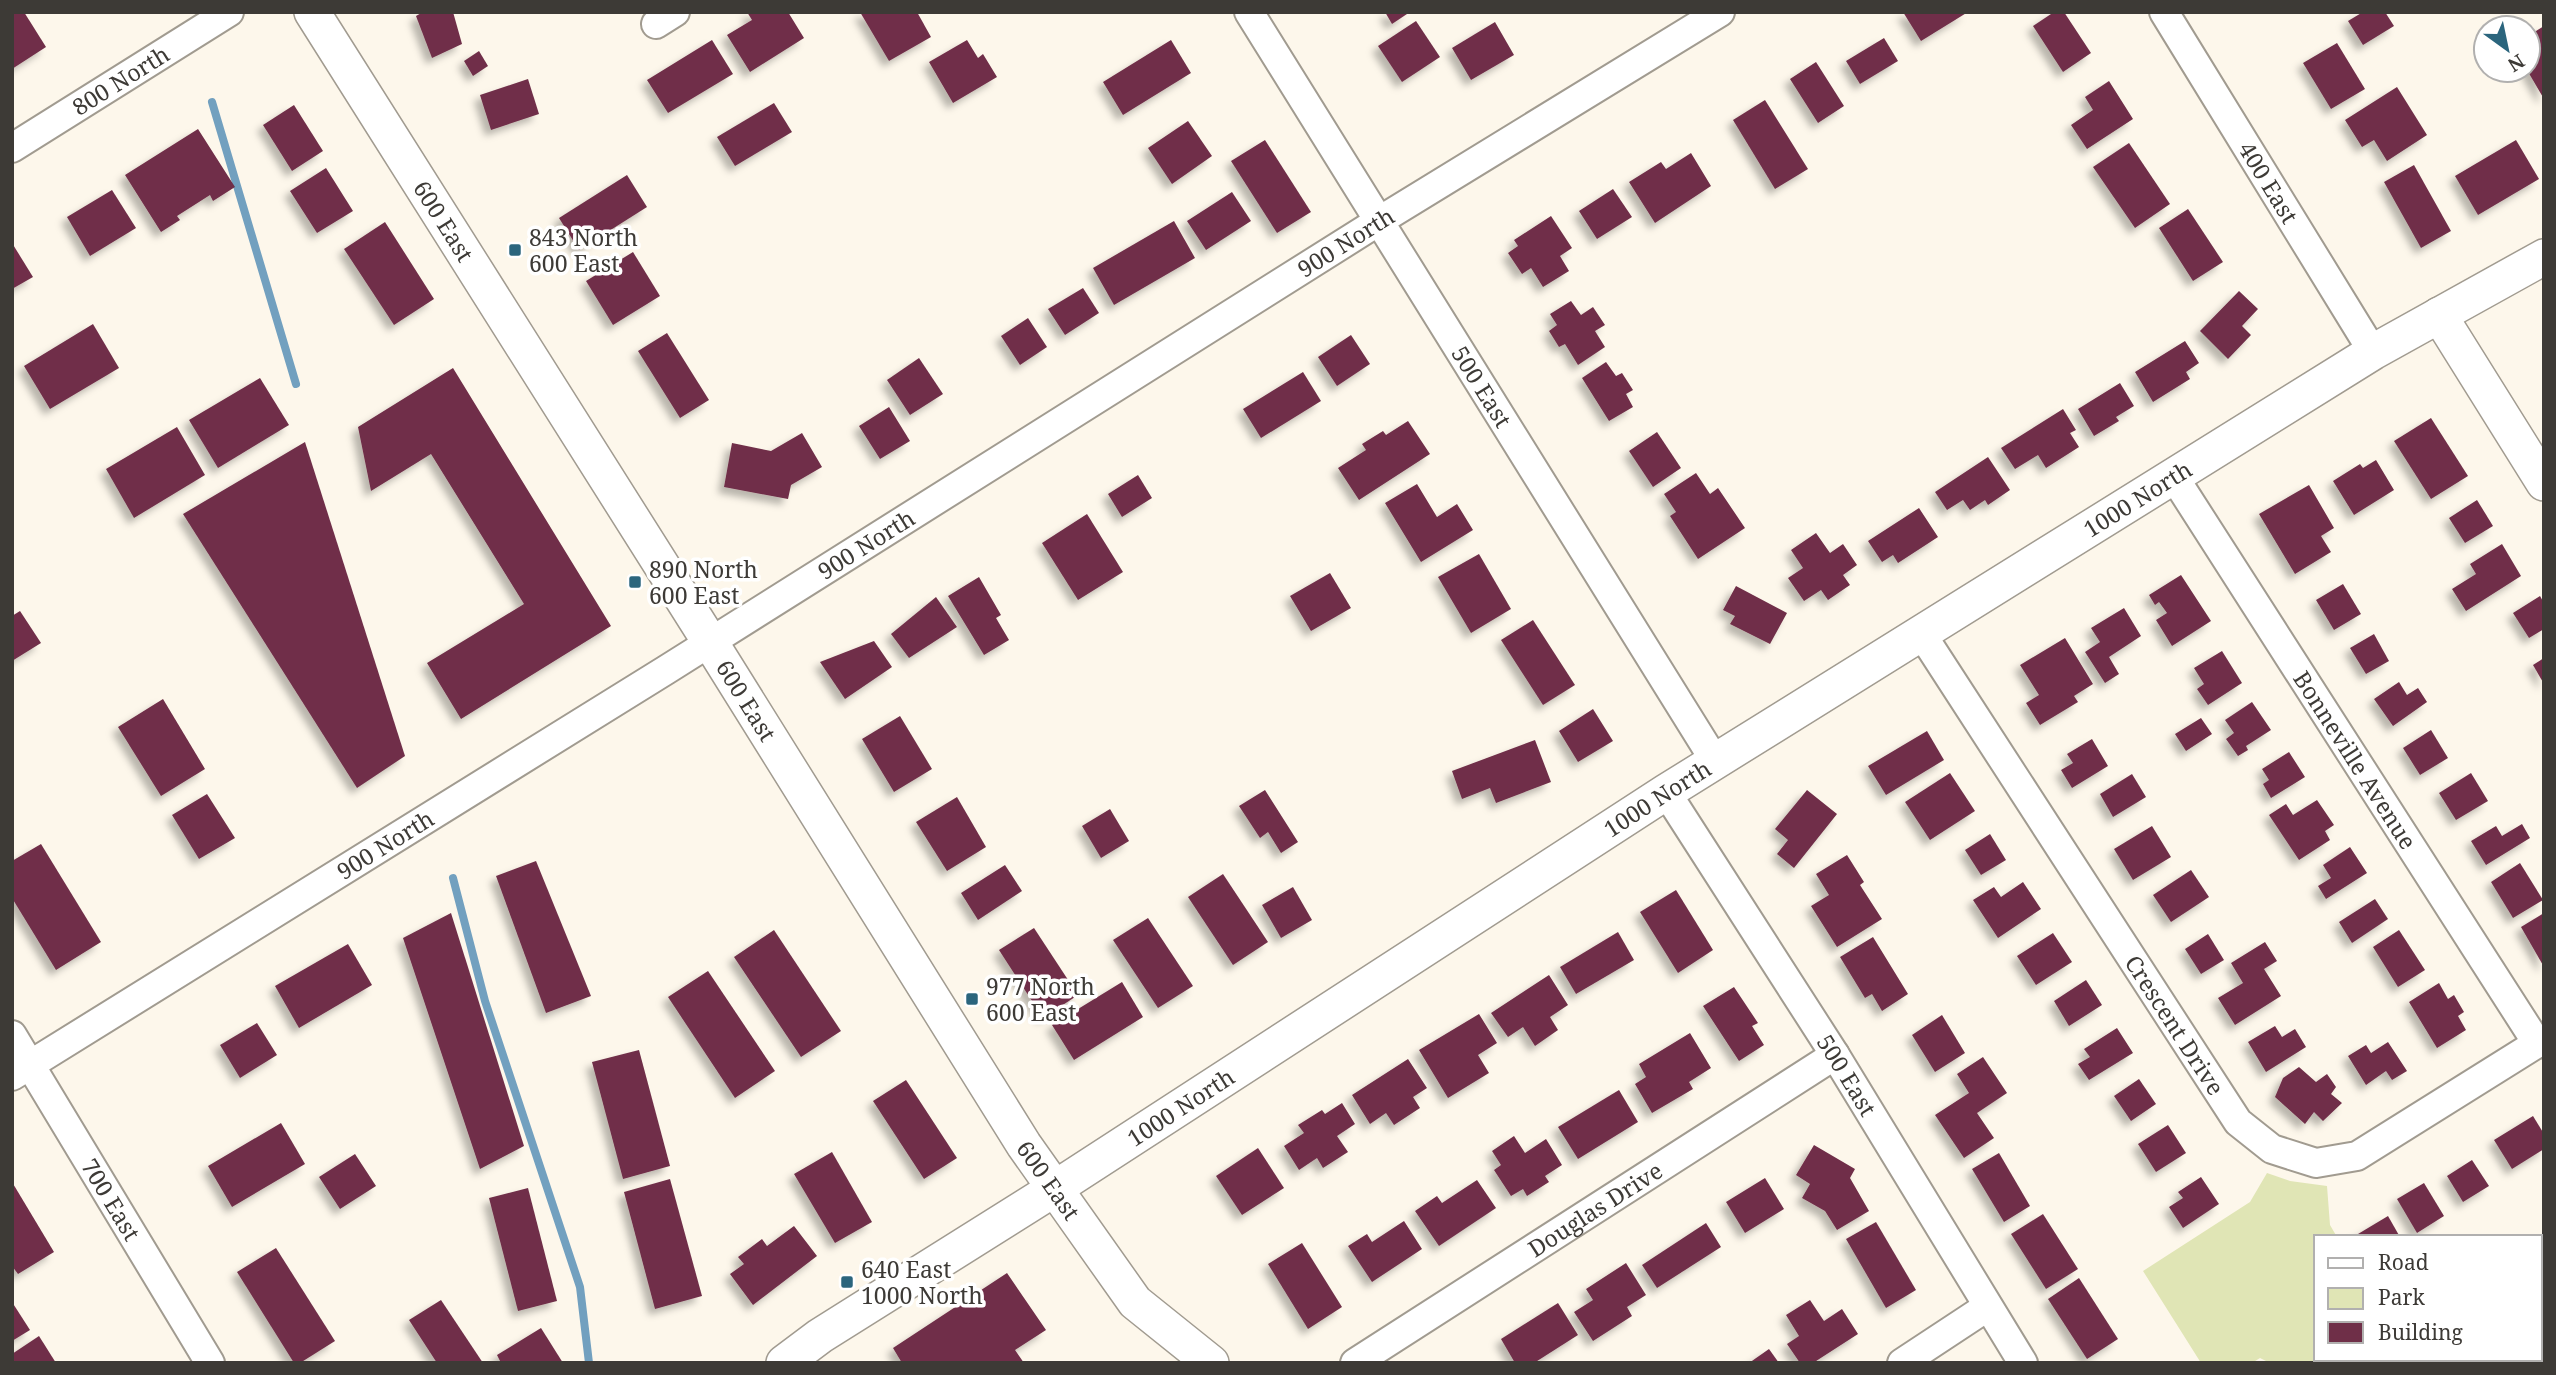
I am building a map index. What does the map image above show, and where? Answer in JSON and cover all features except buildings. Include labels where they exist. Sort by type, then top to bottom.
[{"type":"street","name":"800 North","points":[[12,148],[229,12]]},
{"type":"street","name":"600 East","points":[[312,12],[1024,1145],[1135,1302],[1211,1363]]},
{"type":"street","name":"500 East","points":[[1249,12],[1715,761]]},
{"type":"street","name":"900 North","points":[[21,1071],[1379,221],[1720,12]]},
{"type":"street","name":"400 East","points":[[2164,12],[2374,352]]},
{"type":"street","name":"1000 North","points":[[784,1363],[820,1336],[1054,1189],[1665,792],[2374,352],[2544,257]]},
{"type":"street","points":[[2439,315],[2544,483]]},
{"type":"street","name":"Bonneville Avenue","points":[[2174,477],[2540,1041]]},
{"type":"street","name":"Crescent Drive","points":[[1921,632],[2238,1122],[2272,1149],[2316,1163],[2357,1156],[2540,1041]]},
{"type":"street","name":"500 East","points":[[1665,792],[1835,1055],[2023,1363]]},
{"type":"street","name":"700 East","points":[[12,1035],[21,1071],[211,1363]]},
{"type":"street","name":"Douglas Drive","points":[[1355,1363],[1835,1055]]},
{"type":"street","points":[[1902,1363],[1987,1307]]},
{"type":"green space","points":[[2267,1173],[2290,1181],[2327,1186],[2330,1225],[2336,1235],[2314,1235],[2314,1361],[2448,1363],[2270,1363],[2260,1358],[2252,1363],[2201,1363],[2143,1271],[2250,1202]]},
{"type":"waterway","points":[[212,102],[296,384]]},
{"type":"waterway","points":[[453,878],[485,1001],[580,1287],[589,1363]]},
{"type":"place","name":"843 North 600 East","points":[[515,250]]},
{"type":"place","name":"890 North 600 East","points":[[635,582]]},
{"type":"place","name":"977 North 600 East","points":[[972,999]]},
{"type":"place","name":"640 East 1000 North","points":[[847,1282]]}]
